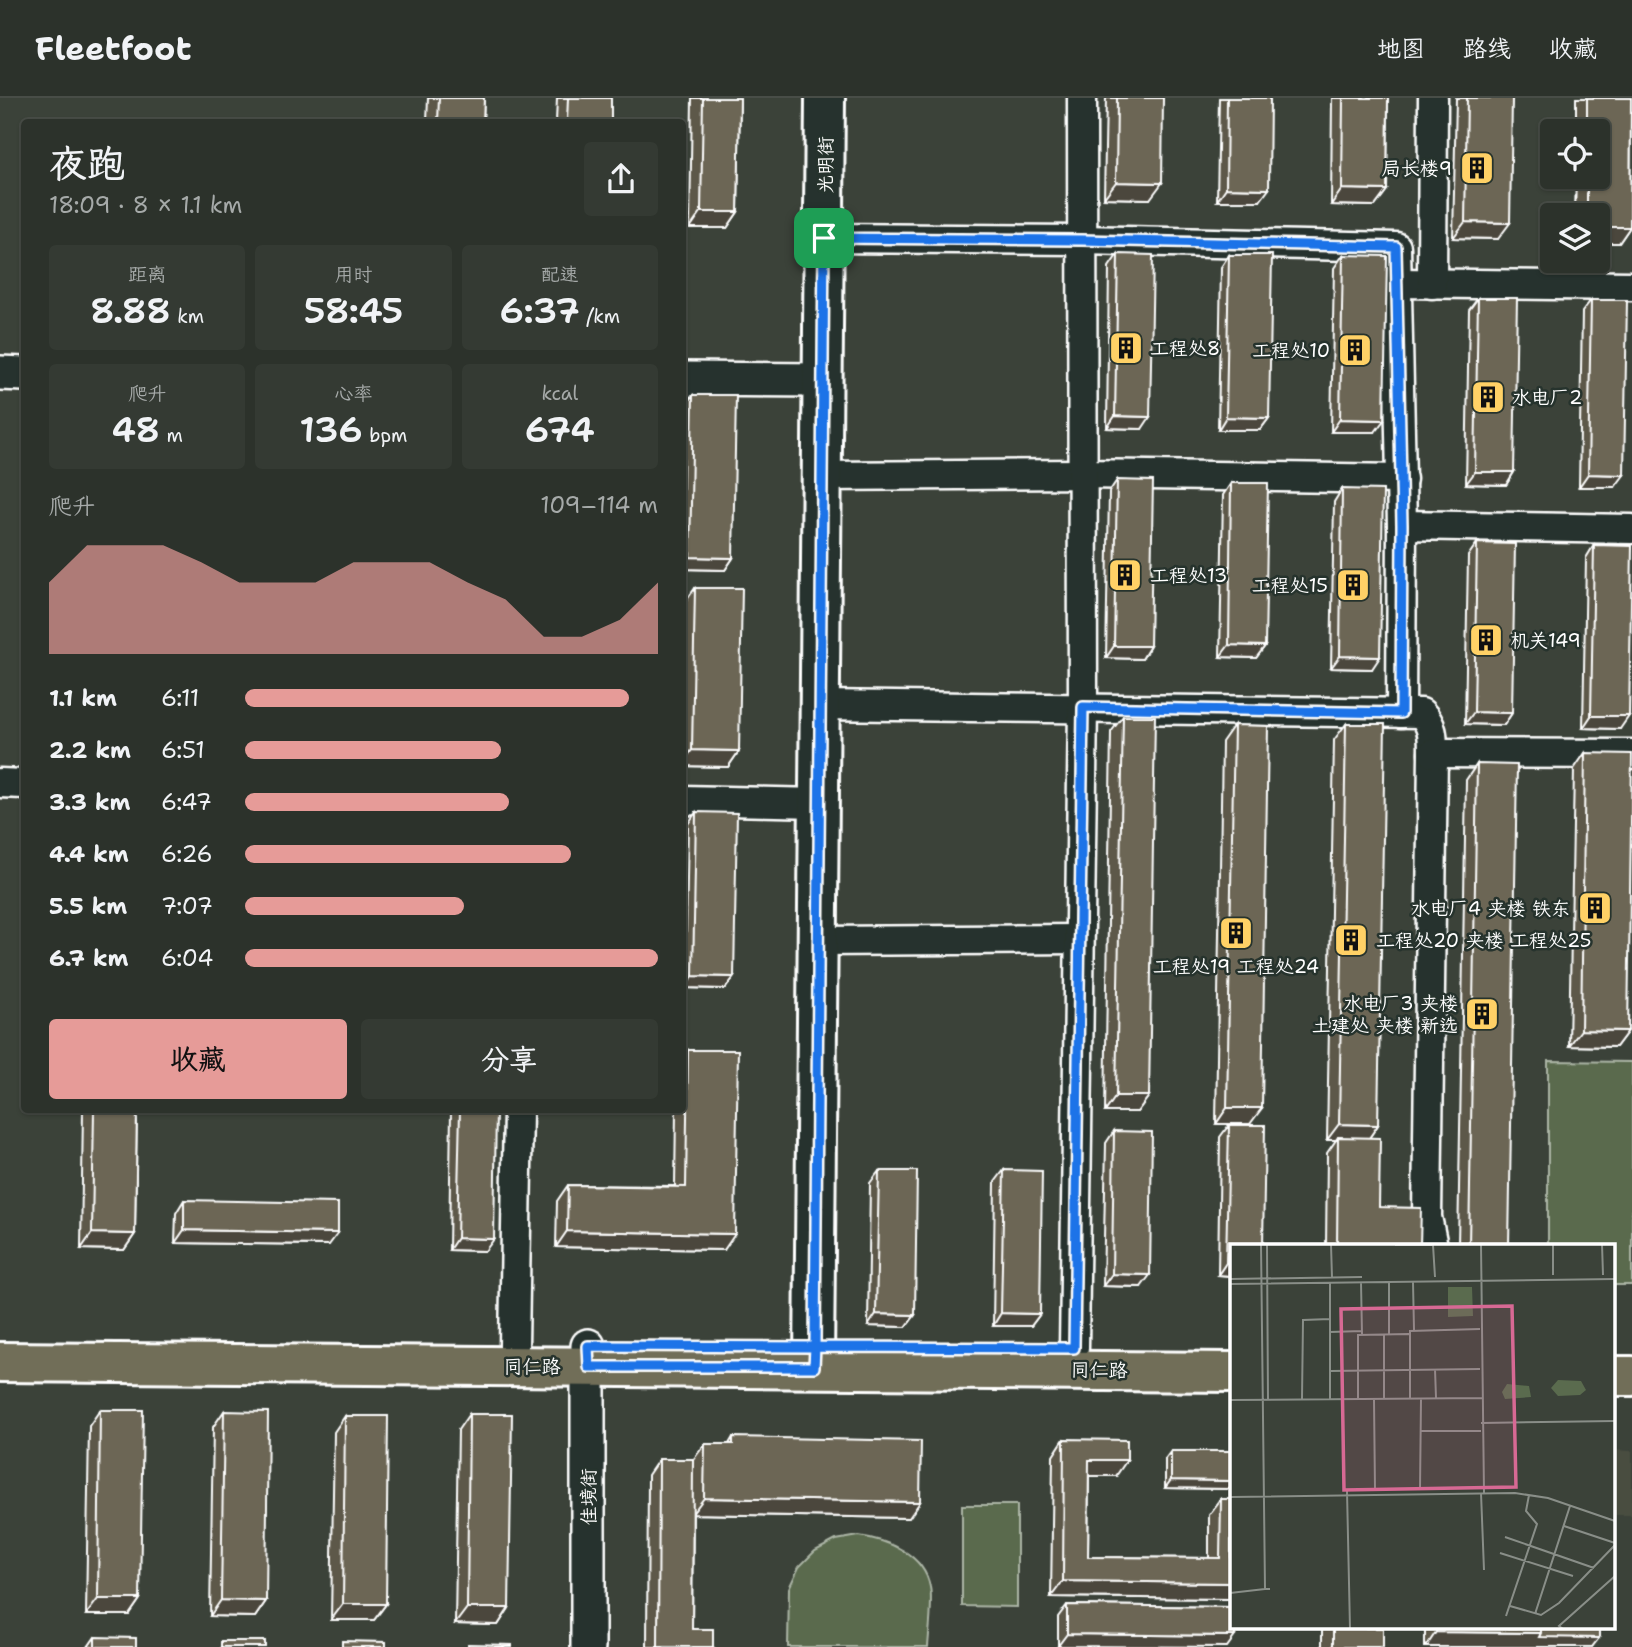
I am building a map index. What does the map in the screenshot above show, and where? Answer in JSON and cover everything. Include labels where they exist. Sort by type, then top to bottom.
[{"type":"main road","name":"光明街","points":[[815,1357],[825,98]]},
{"type":"main road","name":"同仁路","points":[[0,1344],[514,1346],[589,1356]]},
{"type":"main road","name":"同仁路","points":[[815,1357],[1074,1348],[1230,1349]]},
{"type":"main road","points":[[1614,1350],[1632,1351]]},
{"type":"main road","name":"同仁路","points":[[0,1362],[589,1356],[815,1357],[1230,1372]]},
{"type":"main road","points":[[1614,1376],[1632,1376]]},
{"type":"street","points":[[1074,1348],[1083,707],[1082,98]]},
{"type":"street","points":[[1432,284],[1433,98]]},
{"type":"street","points":[[824,238],[1396,247],[1402,479],[1401,713]]},
{"type":"street","points":[[1398,284],[1632,286]]},
{"type":"street","points":[[0,373],[21,373]]},
{"type":"street","points":[[686,379],[823,380]]},
{"type":"street","points":[[822,476],[1083,474],[1402,479]]},
{"type":"street","points":[[1402,525],[1632,529]]},
{"type":"street","points":[[821,705],[1421,713],[1429,721],[1433,734],[1427,1203],[1433,1244]]},
{"type":"street","points":[[1433,752],[1632,754]]},
{"type":"street","points":[[0,783],[21,784]]},
{"type":"street","points":[[686,800],[820,803]]},
{"type":"street","points":[[818,941],[1078,939]]},
{"type":"street","points":[[514,1346],[518,1113]]},
{"type":"street","name":"佳境街","points":[[588,1647],[589,1356]]},
{"type":"shaded area","points":[[1614,1450],[1632,1451],[1632,1515],[1614,1515]]},
{"type":"green space","points":[[1548,1061],[1632,1062],[1632,1285],[1614,1285],[1614,1244],[1548,1244]]},
{"type":"green space","points":[[962,1505],[1017,1505],[1017,1607],[962,1606]]},
{"type":"green space","points":[[859,1536],[893,1545],[913,1557],[926,1575],[931,1593],[928,1647],[788,1647],[789,1588],[799,1567],[815,1551],[836,1540]]},
{"type":"building","points":[[439,98],[484,98],[483,119],[438,119]]},
{"type":"building","points":[[568,98],[611,98],[611,119],[567,119]]},
{"type":"building","points":[[703,98],[740,98],[738,212],[701,212]]},
{"type":"building","points":[[1117,98],[1163,98],[1162,183],[1116,182]]},
{"type":"building","points":[[1227,98],[1270,98],[1269,189],[1226,188]]},
{"type":"building","points":[[1343,98],[1388,98],[1387,190],[1342,189]]},
{"type":"building","name":"局长楼9","points":[[1467,98],[1512,98],[1510,223],[1465,222]]},
{"type":"building","points":[[1587,98],[1631,98],[1630,227],[1610,227],[1610,203],[1587,203],[1587,189],[1610,189],[1610,119],[1587,119]]},
{"type":"building","name":"工程处8","points":[[1118,254],[1153,255],[1150,417],[1115,416]]},
{"type":"building","points":[[1229,255],[1272,255],[1269,418],[1226,417]]},
{"type":"building","name":"工程处10","points":[[1343,255],[1387,256],[1384,420],[1340,419]]},
{"type":"building","name":"水电厂2","points":[[1478,298],[1517,298],[1514,472],[1475,472]]},
{"type":"building","points":[[1591,300],[1627,300],[1624,475],[1588,474]]},
{"type":"building","points":[[693,395],[736,395],[733,558],[690,557]]},
{"type":"building","name":"工程处13","points":[[1117,480],[1153,481],[1150,646],[1114,646]]},
{"type":"building","points":[[1231,483],[1268,483],[1265,646],[1229,645]]},
{"type":"building","name":"工程处15","points":[[1342,489],[1383,490],[1380,657],[1340,656]]},
{"type":"building","name":"机关149","points":[[1477,543],[1515,544],[1512,713],[1474,712]]},
{"type":"building","points":[[1594,545],[1632,546],[1629,716],[1591,716]]},
{"type":"building","points":[[695,588],[742,588],[739,751],[692,750]]},
{"type":"building","points":[[1123,716],[1155,716],[1149,1096],[1116,1096]]},
{"type":"building","name":"工程处20 夹楼 工程处25","points":[[1346,724],[1385,724],[1378,1125],[1339,1124]]},
{"type":"building","name":"工程处19 工程处24","points":[[1234,725],[1268,726],[1262,1108],[1227,1108]]},
{"type":"building","name":"水电厂4 夹楼 铁东","points":[[1585,753],[1632,754],[1628,1031],[1581,1030]]},
{"type":"building","name":"水电厂3 夹楼 土建处 夹楼 新选","points":[[1477,764],[1517,765],[1509,1244],[1469,1244]]},
{"type":"building","points":[[696,812],[737,813],[734,977],[693,976]]},
{"type":"building","points":[[688,1050],[738,1050],[735,1234],[567,1231],[568,1185],[686,1187]]},
{"type":"building","points":[[94,1113],[137,1113],[135,1234],[92,1233]]},
{"type":"building","points":[[460,1113],[496,1113],[494,1239],[457,1238]]},
{"type":"building","points":[[1229,1125],[1265,1125],[1263,1244],[1230,1244],[1230,1263],[1226,1263]]},
{"type":"building","points":[[1114,1131],[1152,1132],[1150,1275],[1112,1274]]},
{"type":"building","points":[[1338,1137],[1380,1138],[1379,1207],[1421,1208],[1420,1244],[1337,1244]]},
{"type":"building","points":[[1004,1170],[1042,1171],[1040,1314],[1001,1313]]},
{"type":"building","points":[[879,1171],[917,1171],[915,1315],[876,1314]]},
{"type":"building","points":[[184,1200],[338,1203],[338,1233],[184,1230]]},
{"type":"building","points":[[100,1410],[143,1410],[140,1599],[98,1599]]},
{"type":"building","points":[[224,1411],[268,1412],[266,1601],[221,1600]]},
{"type":"building","points":[[469,1414],[512,1414],[509,1608],[467,1608]]},
{"type":"building","points":[[345,1416],[388,1416],[386,1604],[343,1604]]},
{"type":"building","points":[[733,1437],[921,1441],[920,1502],[704,1498],[705,1444],[733,1444]]},
{"type":"building","points":[[1064,1439],[1127,1440],[1127,1460],[1089,1460],[1088,1557],[1220,1558],[1221,1499],[1230,1499],[1230,1583],[1063,1581]]},
{"type":"building","points":[[1171,1451],[1230,1451],[1230,1481],[1171,1480]]},
{"type":"building","points":[[659,1459],[693,1459],[692,1629],[713,1629],[713,1647],[658,1647]]},
{"type":"building","points":[[1067,1605],[1230,1607],[1230,1630],[1235,1630],[1235,1636],[1067,1634]]},
{"type":"building","points":[[1333,1630],[1383,1630],[1383,1647],[1333,1647]]},
{"type":"building","points":[[1436,1630],[1541,1630],[1541,1633]]},
{"type":"building","points":[[1541,1630],[1599,1630],[1599,1638],[1539,1637]]},
{"type":"building","points":[[95,1637],[136,1638],[136,1647],[95,1647]]},
{"type":"building","points":[[221,1641],[265,1641],[265,1647],[221,1647]]},
{"type":"building","points":[[342,1641],[386,1642],[386,1647],[342,1647]]},
{"type":"building","points":[[468,1644],[512,1645],[512,1647],[468,1647]]},
{"type":"place","name":"局长楼9","points":[[1477,168]]},
{"type":"place","name":"工程处8","points":[[1126,348]]},
{"type":"place","name":"工程处10","points":[[1355,350]]},
{"type":"place","name":"水电厂2","points":[[1488,397]]},
{"type":"place","name":"工程处13","points":[[1125,575]]},
{"type":"place","name":"工程处15","points":[[1353,585]]},
{"type":"place","name":"机关149","points":[[1486,640]]},
{"type":"place","name":"水电厂4 夹楼 铁东","points":[[1595,908]]},
{"type":"place","name":"工程处19 工程处24","points":[[1236,933]]},
{"type":"place","name":"工程处20 夹楼 工程处25","points":[[1351,940]]},
{"type":"place","name":"水电厂3 夹楼 土建处 夹楼 新选","points":[[1482,1014]]},
{"type":"route","points":[[824,238],[815,1347],[588,1346],[589,1367],[814,1367],[815,1347],[1074,1348],[1083,707],[1401,713],[1402,525],[1396,247],[824,238]]}]
